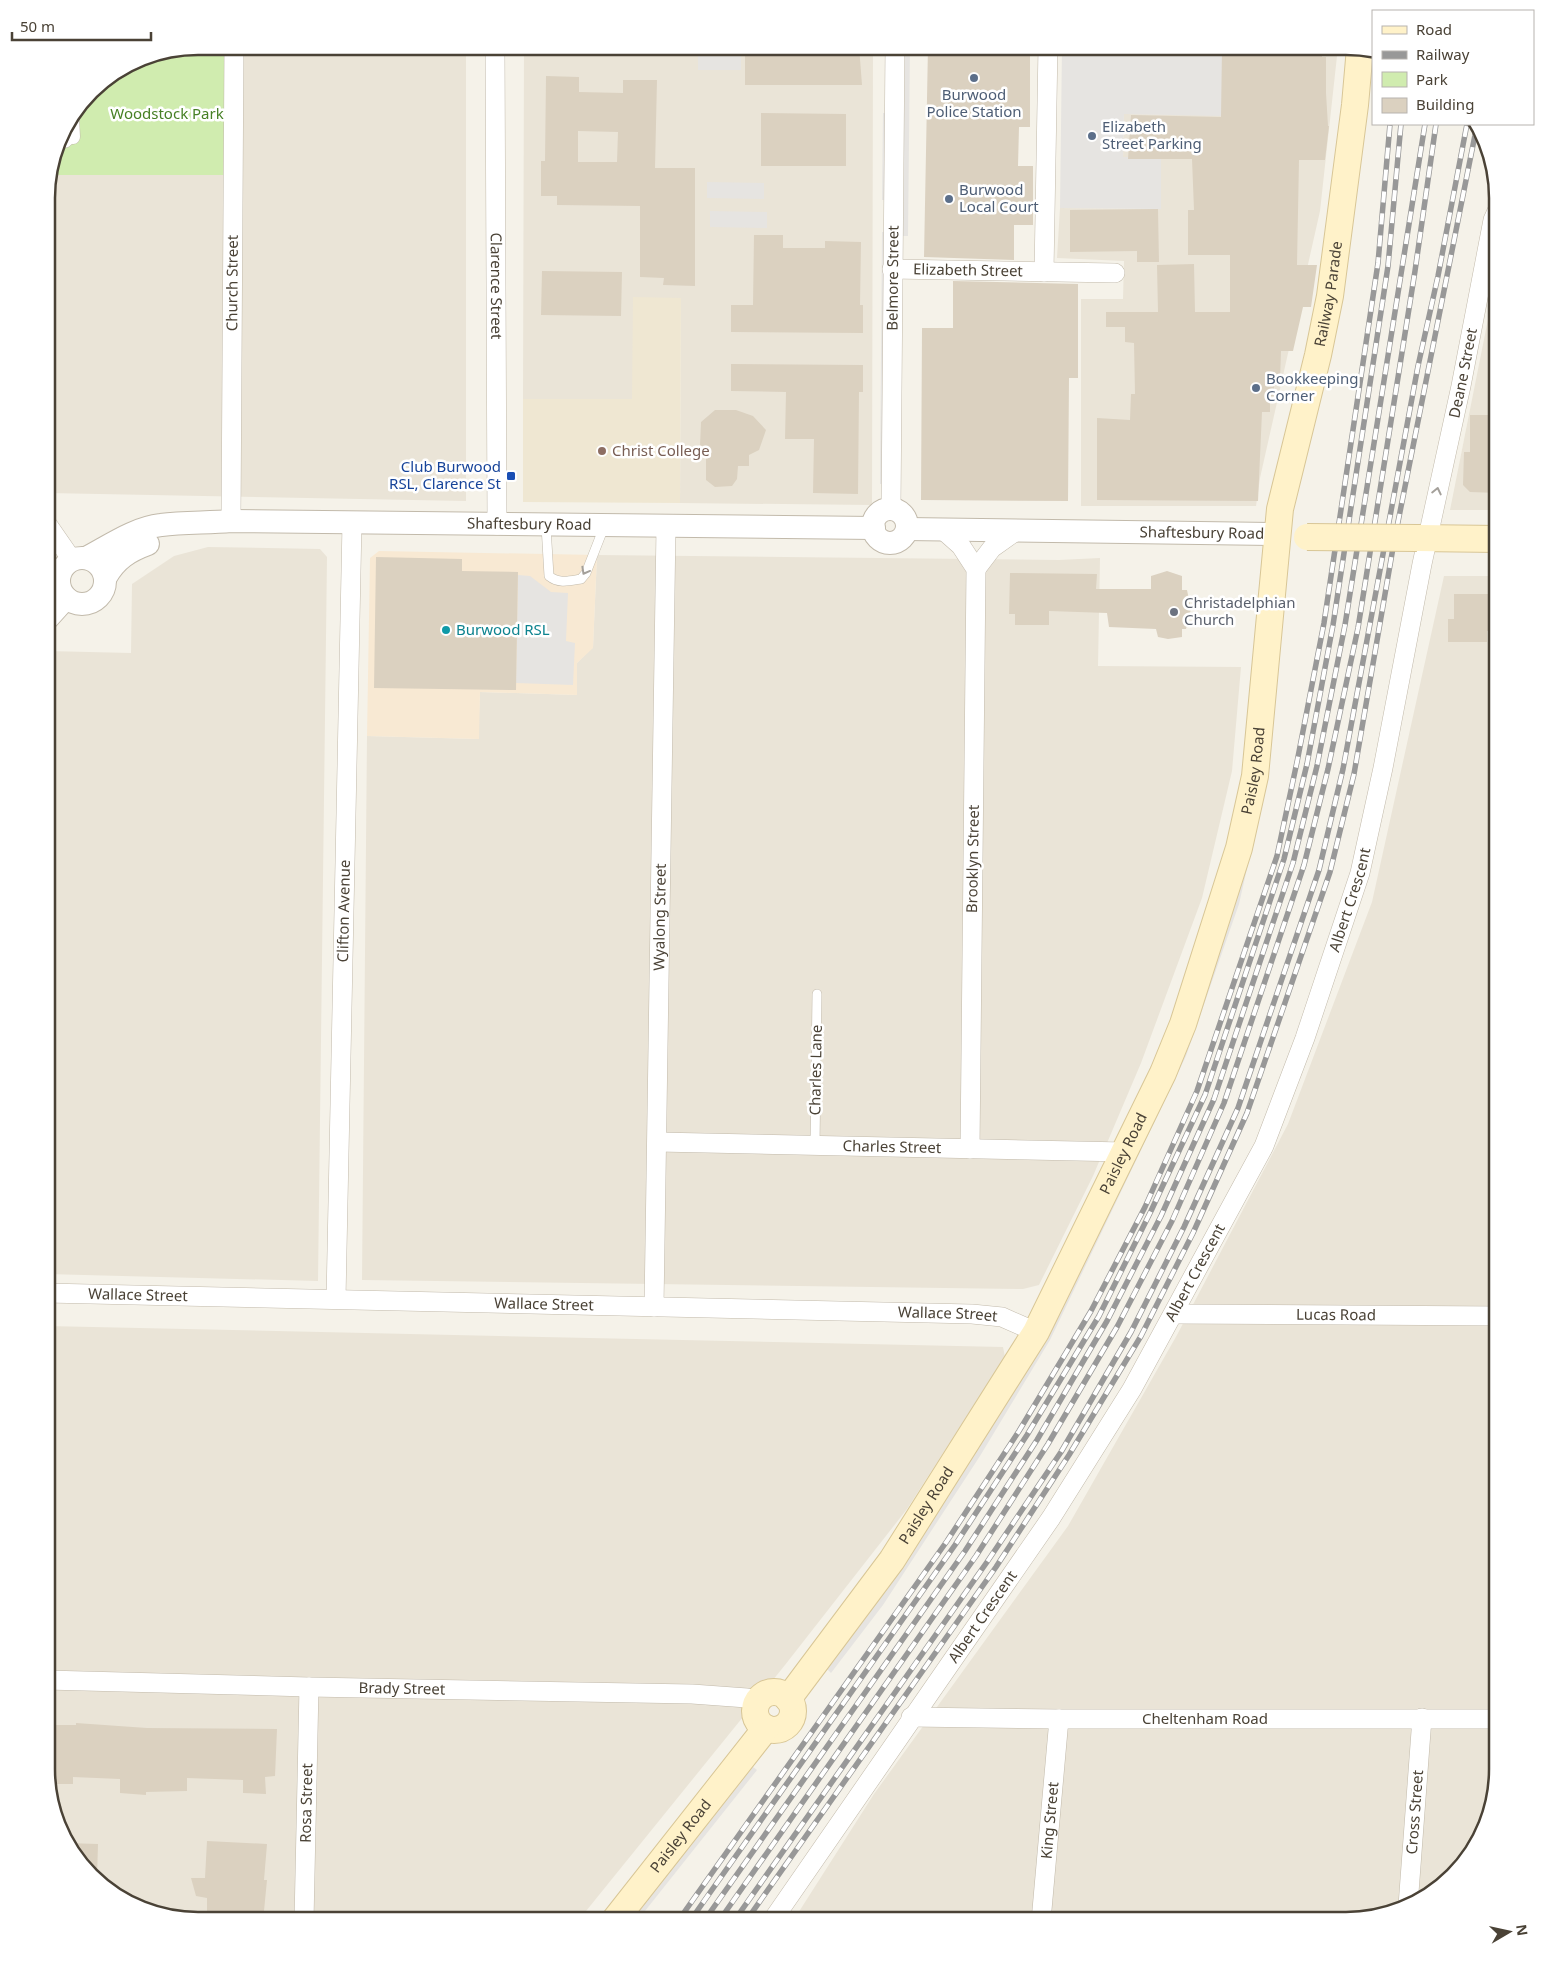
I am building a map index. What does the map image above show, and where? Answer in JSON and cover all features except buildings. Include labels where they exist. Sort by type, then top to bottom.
[{"type":"main road","name":"Railway Parade","points":[[1276,534],[1280,509],[1318,355],[1330,296],[1356,105],[1359,55]]},
{"type":"main road","name":"Shaftesbury Road","points":[[1276,534],[1307,537],[1489,539]]},
{"type":"main road","name":"Paisley Road","points":[[788,1699],[892,1560],[1036,1332],[1163,1072],[1183,1024],[1239,848],[1255,776],[1276,534]]},
{"type":"main road","points":[[776,1692],[788,1699],[793,1709],[790,1720],[782,1728],[766,1728],[757,1719],[756,1707],[758,1702],[769,1693],[776,1692]]},
{"type":"main road","name":"Paisley Road","points":[[621,1912],[766,1728]]},
{"type":"street","name":"Church Street","points":[[231,522],[234,55]]},
{"type":"street","name":"Clarence Street","points":[[495,55],[496,525]]},
{"type":"street","name":"Belmore Street","points":[[891,509],[895,55]]},
{"type":"street","name":"Elizabeth Street","points":[[1044,272],[1048,55]]},
{"type":"street","points":[[73,130],[73,137]]},
{"type":"street","name":"Deane Street","points":[[1422,538],[1461,386],[1489,241]]},
{"type":"street","name":"Elizabeth Street","points":[[892,269],[1115,273]]},
{"type":"street","points":[[891,509],[902,515],[907,523],[907,529],[902,538],[890,543],[880,540],[874,528],[878,514],[891,509]]},
{"type":"street","name":"Shaftesbury Road","points":[[79,559],[124,537],[148,528],[161,525],[231,522],[874,528]]},
{"type":"street","name":"Clifton Avenue","points":[[336,1299],[352,523]]},
{"type":"street","name":"Shaftesbury Road","points":[[106,577],[118,560],[131,551],[184,525]]},
{"type":"street","name":"Wyalong Street","points":[[654,1307],[666,527]]},
{"type":"street","name":"Shaftesbury Road","points":[[907,529],[1276,534]]},
{"type":"street","points":[[943,530],[961,546],[976,569],[992,548],[1016,531]]},
{"type":"street","points":[[55,534],[79,559],[99,564],[106,577],[103,592],[93,602],[79,604],[66,598],[62,592],[59,577],[61,570],[79,559]]},
{"type":"street","name":"Albert Crescent","points":[[778,1912],[1050,1518],[1132,1389],[1264,1146],[1305,1038],[1360,873],[1383,768],[1422,538]]},
{"type":"street","name":"Brooklyn Street","points":[[970,1149],[976,569]]},
{"type":"street","points":[[55,610],[66,598]]},
{"type":"street","name":"Charles Street","points":[[658,1142],[1125,1152]]},
{"type":"street","name":"Wallace Street","points":[[55,1292],[972,1314],[1002,1317],[1036,1332]]},
{"type":"street","name":"Lucas Road","points":[[1174,1314],[1489,1316]]},
{"type":"street","name":"Brady Street","points":[[55,1680],[309,1688],[692,1694],[747,1698],[758,1702]]},
{"type":"street","name":"Rosa Street","points":[[304,1912],[309,1688]]},
{"type":"street","name":"Cheltenham Road","points":[[911,1717],[1059,1720],[1489,1719]]},
{"type":"street","name":"Cross Street","points":[[1409,1897],[1422,1718]]},
{"type":"street","name":"King Street","points":[[1042,1912],[1059,1720]]},
{"type":"lane","points":[[67,142],[73,137]]},
{"type":"lane","points":[[546,526],[549,576],[556,581],[566,582],[581,579],[586,573],[604,526]]},
{"type":"lane","name":"Charles Lane","points":[[815,1146],[817,994]]},
{"type":"shaded area","points":[[466,55],[466,501],[55,493],[55,189],[60,161],[66,144],[79,119],[97,97],[119,79],[135,70],[152,63],[180,56]]},
{"type":"shaded area","points":[[524,55],[873,55],[872,505],[680,503],[681,298],[633,298],[633,400],[523,399]]},
{"type":"shaded area","points":[[698,55],[741,55],[741,70],[698,70]]},
{"type":"shaded area","points":[[905,55],[910,55],[908,236],[903,236]]},
{"type":"shaded area","name":"Elizabeth Street Parking","points":[[1062,55],[1222,55],[1222,116],[1124,114],[1123,157],[1161,158],[1161,209],[1060,208]]},
{"type":"shaded area","points":[[1222,55],[1337,55],[1320,211],[1260,478],[1256,506],[1081,506],[1081,299],[1123,299],[1124,261],[1057,258],[1060,208],[1161,209],[1123,157],[1124,114],[1221,115]]},
{"type":"shaded area","points":[[883,113],[888,113],[888,200],[882,200]]},
{"type":"shaded area","points":[[707,182],[764,183],[764,199],[707,198]]},
{"type":"shaded area","points":[[710,211],[767,212],[767,228],[710,227]]},
{"type":"shaded area","points":[[882,232],[888,232],[885,484],[880,484]]},
{"type":"shaded area","name":"Christ College","points":[[633,297],[681,298],[680,503],[523,502],[523,399],[632,399]]},
{"type":"shaded area","points":[[1489,314],[1489,510],[1450,510]]},
{"type":"shaded area","points":[[208,547],[320,549],[327,557],[318,1281],[55,1274],[55,651],[131,653],[132,584],[174,556]]},
{"type":"shaded area","points":[[379,551],[597,555],[593,648],[577,663],[577,695],[480,692],[479,739],[367,736],[370,558]]},
{"type":"shaded area","points":[[597,555],[1059,560],[1100,558],[1098,666],[1241,667],[1232,771],[1202,898],[1141,1063],[1093,1176],[1039,1285],[1023,1289],[362,1280],[367,736],[478,739],[480,692],[577,695],[577,663],[593,647]]},
{"type":"shaded area","points":[[518,575],[530,576],[551,592],[568,593],[566,641],[575,643],[573,685],[516,683]]},
{"type":"shaded area","points":[[1444,576],[1489,576],[1489,1769],[1484,1806],[1474,1832],[1465,1848],[1440,1876],[1425,1888],[1392,1904],[1355,1912],[799,1912],[874,1794],[1068,1526],[1177,1335],[1288,1124],[1372,902]]},
{"type":"shaded area","points":[[1268,776],[1239,904],[1186,1056],[1050,1340],[980,1456],[883,1605],[831,1673],[827,1669],[879,1599],[972,1458],[1043,1338]]},
{"type":"shaded area","points":[[55,1326],[1003,1347],[1005,1357],[907,1509],[785,1665],[585,1912],[198,1912],[161,1907],[135,1897],[119,1888],[104,1876],[79,1848],[66,1823],[56,1787]]},
{"type":"shaded area","points":[[753,1767],[757,1770],[644,1912],[637,1912]]},
{"type":"green space","name":"Woodstock Park","points":[[198,55],[234,55],[233,175],[57,175],[66,144],[79,119],[97,97],[119,79],[144,66],[170,58]]},
{"type":"railway","points":[[684,1912],[947,1541],[1019,1431],[1091,1311],[1145,1207],[1197,1091],[1277,856],[1297,762],[1324,623],[1378,263],[1390,125]]},
{"type":"railway","points":[[696,1912],[955,1545],[1027,1435],[1099,1316],[1205,1095],[1284,859],[1307,764],[1333,625],[1388,266],[1401,125]]},
{"type":"railway","points":[[710,1912],[965,1551],[1037,1440],[1107,1321],[1161,1216],[1214,1099],[1293,863],[1317,766],[1345,625],[1425,125]]},
{"type":"railway","points":[[725,1912],[976,1556],[1048,1444],[1117,1327],[1172,1221],[1224,1103],[1304,865],[1328,769],[1358,628],[1415,271],[1436,125]]},
{"type":"railway","points":[[740,1912],[987,1562],[1061,1452],[1131,1332],[1184,1227],[1238,1108],[1319,870],[1343,769],[1418,366],[1438,276],[1467,125]]},
{"type":"railway","points":[[752,1912],[996,1567],[1069,1455],[1141,1336],[1193,1233],[1247,1113],[1330,872],[1354,774],[1394,542],[1475,137]]},
{"type":"place","name":"Burwood Police Station","points":[[974,78]]},
{"type":"place","name":"Elizabeth Street Parking","points":[[1092,136]]},
{"type":"place","name":"Burwood Local Court","points":[[949,199]]},
{"type":"place","name":"Bookkeeping Corner","points":[[1256,388]]},
{"type":"place","name":"Christ College","points":[[602,451]]},
{"type":"place","name":"Club Burwood RSL, Clarence St","points":[[511,476]]},
{"type":"place","name":"Christadelphian Church","points":[[1174,612]]},
{"type":"place","name":"Burwood RSL","points":[[446,630]]}]
